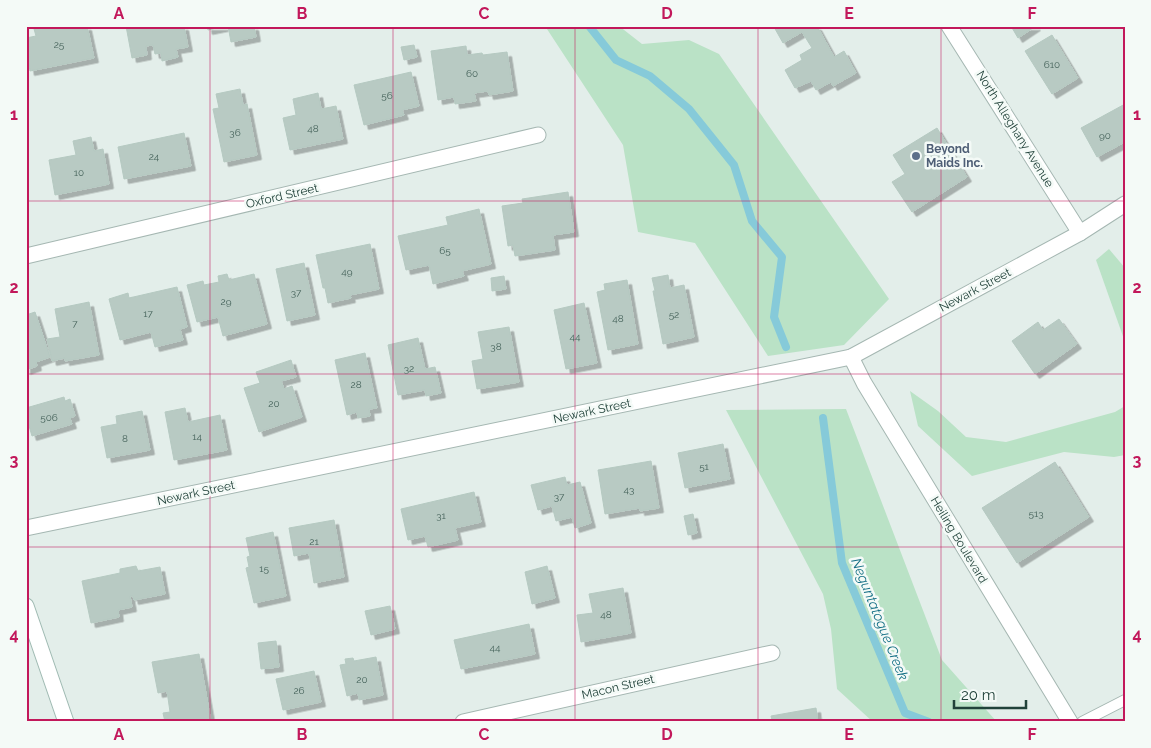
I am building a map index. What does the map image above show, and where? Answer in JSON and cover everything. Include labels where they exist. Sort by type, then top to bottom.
[{"type":"street","name":"North Alleghany Avenue","points":[[949,26],[1080,233]]},
{"type":"street","name":"Oxford Street","points":[[26,256],[538,135]]},
{"type":"street","name":"Newark Street","points":[[26,528],[851,357],[1080,233],[1125,204]]},
{"type":"street","name":"Heiling Boulevard","points":[[851,357],[864,383],[1070,722]]},
{"type":"street","points":[[26,606],[66,722]]},
{"type":"street","name":"Macon Street","points":[[463,722],[772,653]]},
{"type":"lane","points":[[1082,722],[1125,700]]},
{"type":"green space","points":[[545,26],[619,26],[642,44],[689,40],[719,54],[889,299],[844,345],[768,356],[695,243],[638,232],[623,145]]},
{"type":"green space","points":[[1109,249],[1125,268],[1125,342],[1096,260]]},
{"type":"green space","points":[[910,391],[938,411],[966,437],[1006,442],[1115,412],[1125,406],[1125,455],[1114,457],[1064,452],[972,476],[918,426]]},
{"type":"green space","points":[[846,409],[942,660],[997,722],[873,722],[837,689],[831,629],[823,594],[726,410]]},
{"type":"building","points":[[45,26],[87,26],[94,58],[30,71],[26,38],[36,36],[34,29]]},
{"type":"building","points":[[126,26],[184,26],[188,47],[176,49],[178,57],[162,61],[161,53],[155,54],[153,45],[146,46],[147,55],[132,58]]},
{"type":"building","points":[[207,26],[228,26],[208,30]]},
{"type":"building","points":[[228,26],[254,26],[256,37],[231,42]]},
{"type":"building","points":[[817,26],[834,57],[844,51],[856,73],[833,86],[831,82],[816,90],[811,81],[795,88],[785,70],[802,60],[800,55],[812,48],[802,32],[783,43],[774,27]]},
{"type":"building","points":[[1011,26],[1036,26],[1018,38]]},
{"type":"building","points":[[1052,35],[1078,78],[1052,94],[1025,51]]},
{"type":"building","points":[[414,45],[417,57],[404,60],[401,47]]},
{"type":"building","points":[[466,46],[467,55],[507,52],[513,91],[489,95],[488,91],[474,93],[476,101],[455,104],[454,97],[438,100],[431,51]]},
{"type":"building","points":[[411,72],[419,106],[402,110],[404,115],[364,125],[354,85]]},
{"type":"building","points":[[240,89],[243,105],[247,104],[257,155],[224,162],[213,109],[219,108],[216,94]]},
{"type":"building","points":[[318,93],[321,109],[336,106],[343,139],[290,150],[283,118],[296,115],[293,99]]},
{"type":"building","points":[[1125,104],[1125,142],[1097,157],[1081,128]]},
{"type":"building","points":[[937,128],[967,177],[912,212],[892,182],[905,174],[893,155]]},
{"type":"building","points":[[184,133],[191,166],[124,179],[118,147]]},
{"type":"building","points":[[91,137],[94,151],[103,149],[109,184],[55,195],[49,160],[76,155],[73,141]]},
{"type":"building","points":[[568,192],[574,232],[553,235],[555,250],[515,256],[513,245],[508,246],[502,206],[523,203],[522,199]]},
{"type":"building","points":[[479,209],[491,264],[462,271],[464,276],[433,284],[429,265],[406,270],[398,236],[448,225],[446,217]]},
{"type":"building","points":[[370,244],[379,289],[350,295],[351,298],[328,303],[316,255]]},
{"type":"building","points":[[304,263],[315,315],[287,321],[276,269]]},
{"type":"building","points":[[227,274],[229,280],[254,274],[267,324],[223,336],[218,317],[197,322],[187,285],[203,281],[204,285],[219,282],[218,276]]},
{"type":"building","points":[[668,275],[670,288],[684,285],[694,337],[663,344],[652,278]]},
{"type":"building","points":[[504,276],[506,289],[492,291],[491,278]]},
{"type":"building","points":[[627,280],[638,344],[608,350],[597,292],[605,290],[604,284]]},
{"type":"building","points":[[177,287],[187,327],[180,329],[183,340],[155,347],[151,332],[120,340],[109,299],[128,293],[129,298]]},
{"type":"building","points":[[89,302],[99,355],[65,361],[65,358],[52,361],[47,339],[60,337],[55,309]]},
{"type":"building","points":[[584,303],[597,363],[566,369],[554,310]]},
{"type":"building","points":[[35,312],[50,357],[36,362],[37,366],[26,370],[26,315]]},
{"type":"building","points":[[1059,319],[1077,344],[1035,374],[1012,341],[1038,322],[1043,330]]},
{"type":"building","points":[[509,327],[519,382],[477,389],[472,361],[483,359],[478,332]]},
{"type":"building","points":[[418,338],[425,369],[435,367],[441,393],[426,396],[425,390],[398,395],[388,345]]},
{"type":"building","points":[[365,353],[377,408],[369,409],[370,416],[358,418],[357,412],[347,415],[335,360]]},
{"type":"building","points":[[291,360],[296,377],[281,381],[284,389],[292,386],[302,417],[259,432],[244,388],[260,383],[256,372]]},
{"type":"building","points":[[64,397],[65,401],[70,399],[75,416],[70,418],[72,424],[32,436],[26,416],[26,408]]},
{"type":"building","points":[[185,408],[188,422],[220,415],[227,450],[174,460],[165,412]]},
{"type":"building","points":[[142,411],[150,450],[107,458],[101,427],[117,424],[116,416]]},
{"type":"building","points":[[723,444],[730,479],[685,488],[678,453]]},
{"type":"building","points":[[651,461],[659,508],[640,511],[640,508],[605,514],[598,470]]},
{"type":"building","points":[[1055,462],[1089,517],[1017,563],[982,508]]},
{"type":"building","points":[[565,477],[567,485],[580,482],[591,523],[575,528],[572,517],[556,521],[552,506],[538,510],[531,485]]},
{"type":"building","points":[[474,492],[481,522],[455,528],[458,540],[428,547],[425,536],[408,540],[401,509]]},
{"type":"building","points":[[693,514],[697,533],[688,535],[684,516]]},
{"type":"building","points":[[334,520],[344,577],[314,583],[309,553],[294,556],[289,528]]},
{"type":"building","points":[[273,532],[286,596],[254,603],[246,568],[249,567],[247,557],[250,556],[246,538]]},
{"type":"building","points":[[136,566],[138,571],[160,567],[165,594],[134,600],[133,596],[130,596],[132,607],[118,610],[119,617],[91,623],[82,581],[120,573],[120,569]]},
{"type":"building","points":[[547,566],[555,598],[532,604],[525,572]]},
{"type":"building","points":[[623,588],[631,633],[581,642],[577,615],[593,613],[589,594]]},
{"type":"building","points":[[390,606],[395,629],[371,635],[365,611]]},
{"type":"building","points":[[529,624],[535,654],[461,669],[454,640]]},
{"type":"building","points":[[276,641],[279,667],[261,669],[258,643]]},
{"type":"building","points":[[199,654],[211,722],[165,722],[163,713],[170,712],[167,691],[158,693],[152,662]]},
{"type":"building","points":[[376,657],[383,695],[359,700],[358,693],[347,696],[340,665],[346,664],[345,659],[353,658],[354,661]]},
{"type":"building","points":[[314,671],[321,702],[283,710],[276,679]]},
{"type":"building","points":[[816,708],[818,722],[761,722],[772,720],[771,716]]},
{"type":"waterway","name":"Neguntatogue Creek","points":[[589,26],[616,60],[650,76],[689,109],[734,165],[752,221],[782,257],[774,317],[786,347]]},
{"type":"waterway","name":"Neguntatogue Creek","points":[[823,418],[842,563],[905,713],[929,722]]},
{"type":"place","name":"Beyond Maids Inc.","points":[[916,156]]}]
